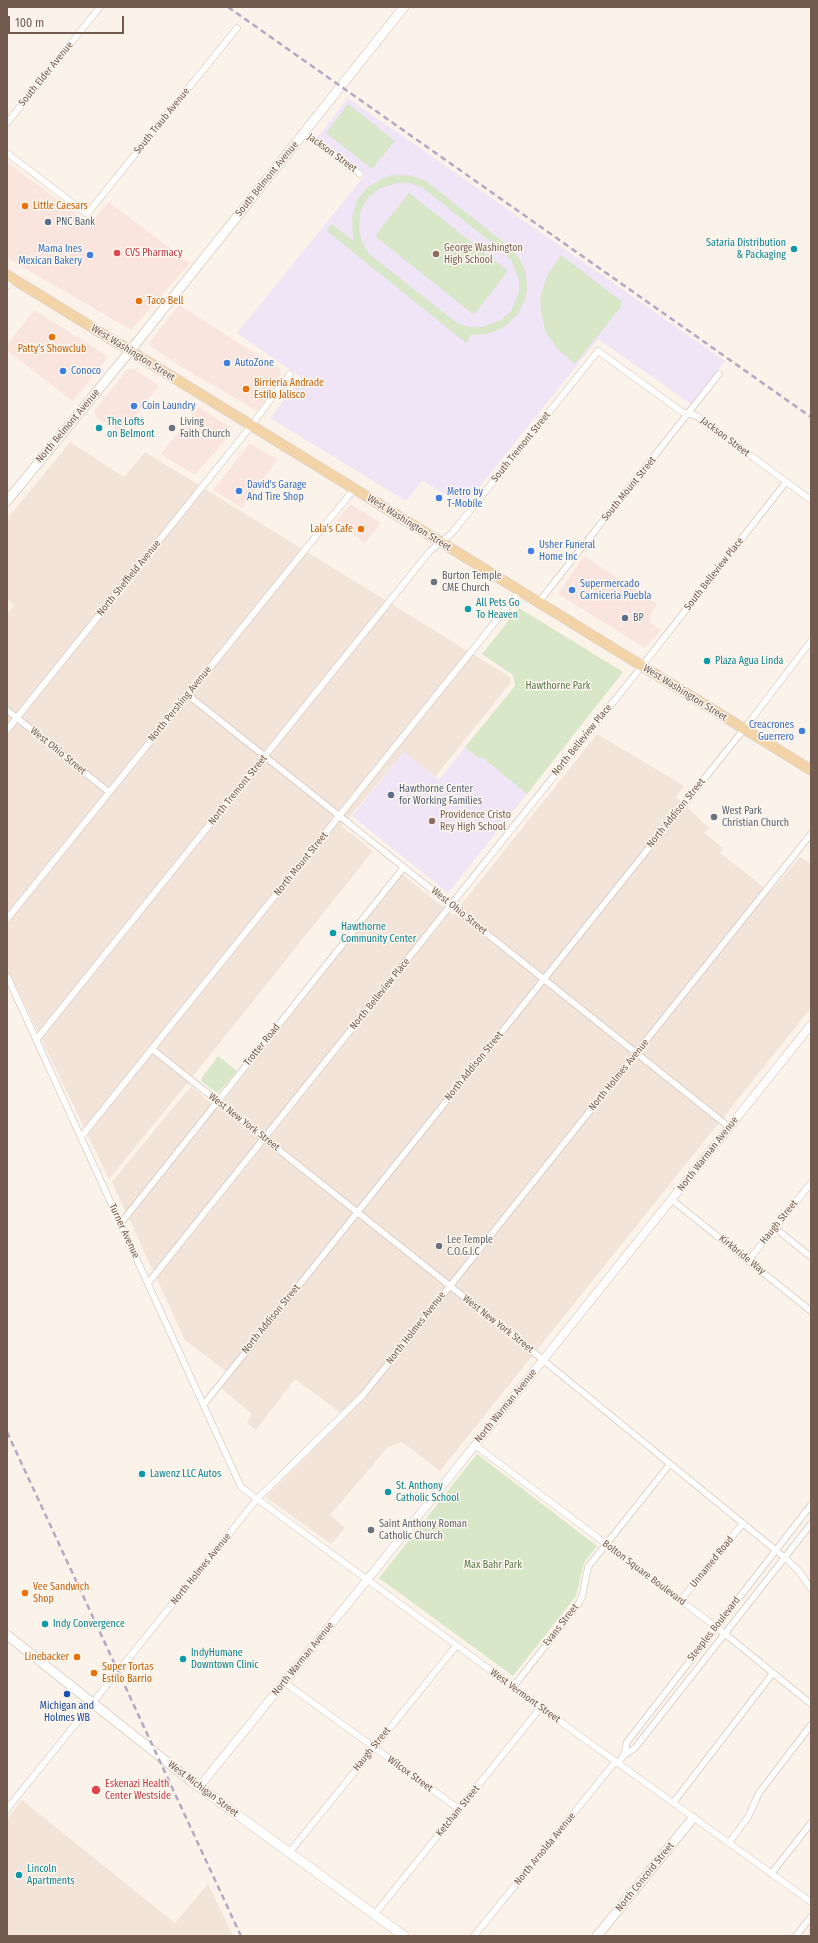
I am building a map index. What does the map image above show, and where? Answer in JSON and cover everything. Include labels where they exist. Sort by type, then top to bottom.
[{"type":"main road","name":"South Belmont Avenue","points":[[130,351],[404,7]]},
{"type":"main road","name":"West Washington Street","points":[[9,280],[130,351],[811,770]]},
{"type":"main road","name":"North Belmont Avenue","points":[[7,500],[130,351]]},
{"type":"main road","name":"West Michigan Street","points":[[7,1635],[199,1787],[404,1936]]},
{"type":"main road","name":"North Concord Street","points":[[597,1936],[693,1818]]},
{"type":"street","name":"South Elder Avenue","points":[[7,123],[100,7]]},
{"type":"street","name":"South Traub Avenue","points":[[7,152],[87,214],[237,28]]},
{"type":"street","name":"Jackson Street","points":[[303,133],[360,174]]},
{"type":"street","name":"Jackson Street","points":[[598,350],[682,412],[697,416],[811,500]]},
{"type":"street","name":"South Tremont Street","points":[[441,542],[452,533],[598,350]]},
{"type":"street","name":"North Sheffield Avenue","points":[[7,730],[251,426],[290,374]]},
{"type":"street","name":"South Mount Street","points":[[538,603],[689,414],[719,374]]},
{"type":"street","name":"South Belleview Place","points":[[641,666],[786,482]]},
{"type":"street","name":"North Pershing Avenue","points":[[7,919],[354,489]]},
{"type":"street","name":"North Tremont Street","points":[[36,1040],[430,551],[441,542]]},
{"type":"street","name":"North Mount Street","points":[[81,1137],[520,592]]},
{"type":"street","name":"North Addison Street","points":[[204,1404],[744,729],[811,641]]},
{"type":"street","name":"North Belleview Place","points":[[148,1284],[641,666]]},
{"type":"street","name":"West Ohio Street","points":[[188,695],[729,1127]]},
{"type":"street","name":"West Ohio Street","points":[[7,710],[109,792]]},
{"type":"street","name":"North Holmes Avenue","points":[[7,1809],[257,1499],[358,1401],[811,834]]},
{"type":"street","name":"Trotter Road","points":[[121,1223],[404,867]]},
{"type":"street","name":"Turner Avenue","points":[[7,976],[241,1487]]},
{"type":"street","name":"North Warman Avenue","points":[[199,1787],[367,1580],[811,1025]]},
{"type":"street","name":"West New York Street","points":[[152,1049],[543,1360],[784,1557],[799,1571],[811,1589]]},
{"type":"street","name":"Haugh Street","points":[[748,1260],[811,1183]]},
{"type":"street","name":"Kirkbride Way","points":[[672,1200],[811,1311]]},
{"type":"street","points":[[774,1228],[811,1257]]},
{"type":"street","name":"Bolton Square Boulevard","points":[[475,1445],[724,1633],[811,1704]]},
{"type":"street","name":"Evans Street","points":[[513,1687],[579,1603],[582,1597],[588,1567],[670,1464]]},
{"type":"street","name":"West Vermont Street","points":[[241,1487],[456,1646],[811,1902]]},
{"type":"street","name":"Steeples Boulevard","points":[[624,1755],[627,1742],[811,1505]]},
{"type":"street","name":"Unnamed Road","points":[[681,1600],[742,1523]]},
{"type":"street","name":"Steeples Boulevard","points":[[616,1762],[635,1748],[811,1524]]},
{"type":"street","name":"Haugh Street","points":[[289,1853],[456,1646]]},
{"type":"street","points":[[673,1803],[773,1673]]},
{"type":"street","name":"Wilcox Street","points":[[284,1682],[459,1809]]},
{"type":"street","name":"Ketcham Street","points":[[374,1915],[541,1707]]},
{"type":"street","points":[[729,1843],[748,1816],[759,1793],[811,1725]]},
{"type":"street","name":"North Arnolda Avenue","points":[[474,1936],[616,1762]]},
{"type":"street","points":[[771,1874],[811,1823]]},
{"type":"street","points":[[796,1936],[811,1917]]},
{"type":"shaded area","name":"George Washington High School","points":[[348,98],[725,361],[691,404],[598,339],[465,505],[422,481],[406,501],[270,418],[302,378],[237,333],[365,175],[317,138]]},
{"type":"shaded area","points":[[7,162],[90,224],[109,202],[190,263],[131,330],[7,258]]},
{"type":"shaded area","points":[[179,305],[280,369],[281,377],[257,411],[178,365],[150,345],[151,340]]},
{"type":"shaded area","points":[[34,310],[106,355],[105,361],[73,401],[7,351],[7,345]]},
{"type":"shaded area","points":[[134,369],[159,386],[122,432],[95,417],[94,411],[127,370]]},
{"type":"shaded area","points":[[198,407],[230,427],[227,438],[195,475],[161,454]]},
{"type":"shaded area","points":[[70,442],[124,477],[145,452],[510,677],[511,682],[435,777],[404,752],[342,826],[373,851],[109,1179],[7,968],[7,614],[14,605],[7,599],[7,519]]},
{"type":"shaded area","points":[[250,443],[277,460],[242,508],[213,490]]},
{"type":"shaded area","points":[[350,505],[381,523],[365,543],[336,521]]},
{"type":"shaded area","points":[[584,556],[657,604],[649,622],[661,630],[645,648],[558,594]]},
{"type":"shaded area","points":[[597,734],[684,786],[676,797],[709,828],[704,833],[723,848],[720,853],[770,892],[800,857],[811,864],[811,1008],[440,1471],[402,1442],[388,1447],[330,1515],[345,1528],[331,1544],[266,1497],[346,1417],[295,1379],[256,1430],[247,1423],[252,1414],[221,1388],[232,1376],[185,1340],[112,1182],[191,1086],[217,1109],[402,874],[453,915]]},
{"type":"shaded area","name":"Providence Cristo Rey High School","points":[[465,747],[477,757],[483,758],[527,794],[448,893],[352,816],[404,752],[439,780]]},
{"type":"shaded area","points":[[22,1800],[175,1923],[208,1884],[233,1936],[7,1936],[7,1819]]},
{"type":"green space","points":[[348,104],[395,141],[372,169],[326,133]]},
{"type":"green space","points":[[392,175],[409,175],[426,181],[507,245],[519,258],[526,273],[527,291],[525,300],[517,315],[504,327],[488,334],[471,335],[466,343],[327,231],[332,224],[353,241],[352,217],[357,200],[368,187],[383,178]],"holes":[[[397,183],[410,183],[423,188],[502,251],[511,260],[519,279],[519,292],[511,311],[501,320],[483,327],[469,327],[457,323],[369,254],[362,242],[359,229],[361,209],[368,198],[378,189]]]},
{"type":"green space","points":[[409,193],[508,271],[474,315],[375,236]]},
{"type":"green space","points":[[561,255],[621,301],[621,307],[575,364],[557,348],[545,331],[542,316],[540,299],[546,278]]},
{"type":"green space","name":"Hawthorne Park","points":[[519,608],[623,672],[527,794],[483,758],[477,757],[465,747],[515,686],[513,675],[482,654]]},
{"type":"green space","points":[[218,1056],[237,1071],[218,1093],[202,1082],[201,1079]]},
{"type":"green space","name":"Max Bahr Park","points":[[477,1454],[597,1546],[584,1563],[576,1596],[513,1676],[379,1578]]},
{"type":"railway","points":[[228,7],[811,417]]},
{"type":"railway","points":[[7,1432],[241,1936]]},
{"type":"place","name":"Little Caesars","points":[[25,206]]},
{"type":"place","name":"PNC Bank","points":[[48,222]]},
{"type":"place","name":"Sataria Distribution & Packaging","points":[[794,249]]},
{"type":"place","name":"CVS Pharmacy","points":[[117,253]]},
{"type":"place","name":"George Washington High School","points":[[436,254]]},
{"type":"place","name":"Mama Ines Mexican Bakery","points":[[90,255]]},
{"type":"place","name":"Taco Bell","points":[[139,301]]},
{"type":"place","name":"Patty's Showclub","points":[[52,337]]},
{"type":"place","name":"AutoZone","points":[[227,363]]},
{"type":"place","name":"Conoco","points":[[63,371]]},
{"type":"place","name":"Birrieria Andrade Estilo Jalisco","points":[[246,389]]},
{"type":"place","name":"Coin Laundry","points":[[134,406]]},
{"type":"place","name":"The Lofts on Belmont","points":[[99,428]]},
{"type":"place","name":"Living Faith Church","points":[[172,428]]},
{"type":"place","name":"David's Garage And Tire Shop","points":[[239,491]]},
{"type":"place","name":"Metro by T-Mobile","points":[[439,498]]},
{"type":"place","name":"Lala's Cafe","points":[[361,529]]},
{"type":"place","name":"Usher Funeral Home Inc","points":[[531,551]]},
{"type":"place","name":"Burton Temple CME Church","points":[[434,582]]},
{"type":"place","name":"Supermercado Carniceria Puebla","points":[[572,590]]},
{"type":"place","name":"All Pets Go To Heaven","points":[[468,609]]},
{"type":"place","name":"BP","points":[[625,618]]},
{"type":"place","name":"Plaza Agua Linda","points":[[707,661]]},
{"type":"place","name":"Creacrones Guerrero","points":[[802,731]]},
{"type":"place","name":"Hawthorne Center for Working Families","points":[[391,795]]},
{"type":"place","name":"West Park Christian Church","points":[[714,817]]},
{"type":"place","name":"Providence Cristo Rey High School","points":[[432,821]]},
{"type":"place","name":"Hawthorne Community Center","points":[[333,933]]},
{"type":"place","name":"Lee Temple C.O.G.I.C","points":[[439,1246]]},
{"type":"place","name":"Lawenz LLC Autos","points":[[142,1474]]},
{"type":"place","name":"St. Anthony Catholic School","points":[[388,1492]]},
{"type":"place","name":"Saint Anthony Roman Catholic Church","points":[[371,1530]]},
{"type":"place","name":"Vee Sandwich Shop","points":[[25,1593]]},
{"type":"place","name":"Indy Convergence","points":[[45,1624]]},
{"type":"place","name":"Linebacker","points":[[77,1657]]},
{"type":"place","name":"IndyHumane Downtown Clinic","points":[[183,1659]]},
{"type":"place","name":"Super Tortas Estilo Barrio","points":[[94,1673]]},
{"type":"place","name":"Michigan and Holmes WB","points":[[67,1694]]},
{"type":"place","name":"Eskenazi Health Center Westside","points":[[96,1790]]},
{"type":"place","name":"Lincoln Apartments","points":[[19,1875]]}]
